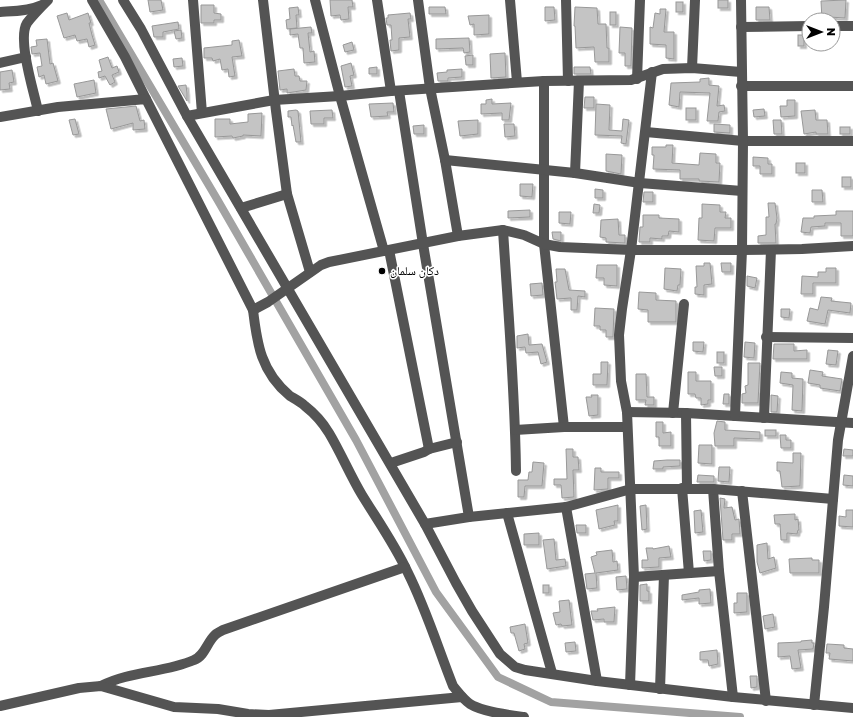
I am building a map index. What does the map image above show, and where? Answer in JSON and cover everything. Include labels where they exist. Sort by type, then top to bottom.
[{"type":"street","points":[[92,0],[125,57],[252,310],[260,355],[267,370],[277,383],[316,416],[328,432],[347,468],[392,541],[405,567],[426,614],[453,686],[462,697],[471,704],[495,712],[524,717]]},
{"type":"street","points":[[123,0],[141,29],[187,116],[391,463],[456,583],[500,654],[515,667],[525,670],[660,689],[853,708]]},
{"type":"street","points":[[193,0],[202,113]]},
{"type":"street","points":[[263,0],[274,100],[287,194],[310,272]]},
{"type":"street","points":[[315,0],[340,96],[387,251],[429,449]]},
{"type":"street","points":[[377,0],[423,244],[469,517]]},
{"type":"street","points":[[418,0],[430,88],[445,160],[458,236]]},
{"type":"street","points":[[510,0],[517,82]]},
{"type":"street","points":[[566,0],[568,81]]},
{"type":"street","points":[[637,79],[640,0]]},
{"type":"street","points":[[692,68],[695,0]]},
{"type":"street","points":[[735,416],[742,250],[743,140],[741,86],[741,0]]},
{"type":"street","points":[[38,111],[24,46],[24,30],[27,23],[46,2]]},
{"type":"street","points":[[0,12],[35,8],[46,2]]},
{"type":"street","points":[[741,27],[801,26]]},
{"type":"street","points":[[841,26],[853,26]]},
{"type":"street","points":[[0,63],[26,57]]},
{"type":"street","points":[[187,116],[274,100],[517,82],[637,79],[663,69],[692,68],[741,72]]},
{"type":"street","points":[[630,685],[634,577],[628,427],[627,412],[621,381],[619,335],[640,183],[652,72]]},
{"type":"street","points":[[544,81],[544,244],[564,427]]},
{"type":"street","points":[[576,173],[579,81]]},
{"type":"street","points":[[741,86],[853,86]]},
{"type":"street","points":[[0,117],[58,107],[146,99]]},
{"type":"street","points":[[646,132],[743,140],[853,141]]},
{"type":"street","points":[[445,160],[576,173],[640,183],[742,192]]},
{"type":"street","points":[[241,208],[287,194]]},
{"type":"street","points":[[252,310],[268,302],[321,265],[329,262],[458,236],[503,230],[524,235],[544,244],[631,250],[771,250],[853,246]]},
{"type":"street","points":[[503,230],[516,430],[516,471]]},
{"type":"street","points":[[764,418],[766,337],[771,250]]},
{"type":"street","points":[[673,413],[684,304]]},
{"type":"street","points":[[766,337],[853,338]]},
{"type":"street","points":[[814,705],[824,607],[832,499],[841,421],[853,356]]},
{"type":"street","points":[[627,412],[686,413],[841,421],[853,423]]},
{"type":"street","points":[[686,413],[685,488],[689,573]]},
{"type":"street","points":[[516,430],[564,427],[628,427]]},
{"type":"street","points":[[391,463],[429,449],[457,442]]},
{"type":"street","points":[[425,524],[469,517],[566,507],[631,489],[713,489],[832,499]]},
{"type":"street","points":[[713,489],[719,571],[733,697]]},
{"type":"street","points":[[742,491],[766,700]]},
{"type":"street","points":[[566,507],[597,681]]},
{"type":"street","points":[[507,513],[552,673]]},
{"type":"street","points":[[0,706],[79,688],[101,686],[116,679],[196,660],[204,652],[215,635],[223,630],[405,567]]},
{"type":"street","points":[[634,577],[719,571]]},
{"type":"street","points":[[660,689],[664,575]]},
{"type":"street","points":[[101,686],[174,707],[218,709],[262,715],[291,714],[462,697]]},
{"type":"building","points":[[148,0],[161,0],[163,10],[150,12]]},
{"type":"building","points":[[330,0],[352,0],[353,7],[348,7],[349,19],[341,20],[340,15],[331,16]]},
{"type":"building","points":[[718,0],[728,0],[728,8],[718,8]]},
{"type":"building","points":[[846,0],[845,18],[841,18],[841,12],[822,12],[821,1]]},
{"type":"building","points":[[676,2],[683,2],[683,12],[676,12]]},
{"type":"building","points":[[201,5],[214,5],[214,13],[221,14],[221,20],[214,20],[214,23],[201,23]]},
{"type":"building","points":[[298,7],[299,15],[296,15],[297,28],[287,29],[286,20],[290,19],[289,8]]},
{"type":"building","points":[[429,7],[445,7],[446,14],[429,14]]},
{"type":"building","points":[[545,7],[554,7],[555,20],[545,21]]},
{"type":"building","points":[[575,7],[597,8],[598,24],[606,24],[609,62],[595,62],[594,47],[576,48],[574,26]]},
{"type":"building","points":[[756,7],[769,7],[770,20],[756,20]]},
{"type":"building","points":[[660,9],[666,9],[664,32],[674,32],[674,59],[666,58],[666,45],[650,44],[650,27],[653,28],[655,13],[660,14]]},
{"type":"building","points":[[610,12],[616,12],[616,25],[610,25]]},
{"type":"building","points":[[67,13],[69,20],[88,13],[95,45],[89,47],[87,39],[77,41],[75,35],[64,38],[57,16]]},
{"type":"building","points":[[410,13],[411,19],[408,19],[410,37],[399,38],[399,50],[391,51],[391,25],[387,25],[386,18],[388,18],[388,15]]},
{"type":"building","points":[[489,15],[489,34],[474,35],[474,24],[470,25],[468,16]]},
{"type":"building","points":[[178,22],[179,29],[163,32],[163,37],[154,37],[152,26]]},
{"type":"building","points":[[311,27],[312,33],[308,33],[310,52],[314,51],[315,62],[304,63],[303,48],[300,48],[298,34],[290,35],[290,29]]},
{"type":"building","points":[[620,27],[632,28],[631,66],[625,66],[625,53],[619,53]]},
{"type":"building","points":[[181,30],[182,38],[176,39],[174,31]]},
{"type":"building","points":[[798,35],[801,35],[801,46],[798,46]]},
{"type":"building","points":[[469,38],[470,52],[464,53],[463,48],[436,49],[436,39]]},
{"type":"building","points":[[47,39],[50,64],[53,63],[58,81],[46,84],[44,75],[39,77],[37,67],[42,66],[40,53],[32,54],[31,47],[37,46],[36,40]]},
{"type":"building","points":[[239,40],[242,56],[232,57],[235,76],[229,77],[228,69],[222,70],[220,59],[213,61],[212,58],[204,58],[204,48],[232,45],[232,41]]},
{"type":"building","points":[[352,42],[354,50],[345,52],[343,45]]},
{"type":"building","points":[[505,53],[506,77],[491,78],[490,54]]},
{"type":"building","points":[[473,55],[473,65],[466,65],[465,56]]},
{"type":"building","points":[[108,57],[112,68],[117,66],[119,72],[112,75],[115,82],[110,85],[105,76],[99,78],[98,72],[102,71],[99,60]]},
{"type":"building","points":[[182,58],[183,66],[174,67],[173,59]]},
{"type":"building","points":[[351,63],[354,75],[350,76],[352,86],[345,87],[341,66]]},
{"type":"building","points":[[377,67],[377,74],[369,74],[369,68]]},
{"type":"building","points":[[574,67],[590,67],[591,74],[574,74]]},
{"type":"building","points":[[294,69],[295,76],[299,76],[300,81],[307,81],[306,90],[287,93],[287,89],[280,90],[278,71]]},
{"type":"building","points":[[462,69],[462,77],[448,78],[448,81],[438,81],[437,73],[447,72],[447,70]]},
{"type":"building","points":[[12,70],[14,82],[9,83],[10,89],[0,90],[0,72]]},
{"type":"building","points":[[709,78],[709,85],[719,86],[717,106],[724,105],[725,111],[719,112],[718,121],[707,121],[710,93],[680,92],[679,107],[669,105],[671,83],[700,82],[700,79]]},
{"type":"building","points":[[94,80],[96,93],[77,97],[74,84]]},
{"type":"building","points":[[186,85],[187,93],[187,101],[178,86]]},
{"type":"building","points":[[585,97],[594,97],[594,108],[584,108]]},
{"type":"building","points":[[492,99],[492,104],[511,103],[509,120],[502,120],[502,113],[481,114],[481,104],[486,104],[486,100]]},
{"type":"building","points":[[787,100],[795,100],[795,116],[781,117],[780,106],[787,106]]},
{"type":"building","points":[[393,103],[394,112],[387,112],[388,116],[371,117],[369,104]]},
{"type":"building","points":[[596,104],[610,105],[609,130],[622,131],[623,119],[629,120],[626,144],[621,143],[622,136],[595,135]]},
{"type":"building","points":[[136,106],[140,121],[144,120],[145,129],[133,130],[133,123],[111,129],[106,109]]},
{"type":"building","points":[[686,108],[696,108],[696,120],[686,120]]},
{"type":"building","points":[[764,109],[765,116],[754,117],[753,110]]},
{"type":"building","points":[[332,110],[333,118],[324,118],[324,124],[311,124],[310,111]]},
{"type":"building","points":[[815,110],[816,120],[827,120],[828,134],[816,134],[816,132],[804,134],[801,111]]},
{"type":"building","points":[[288,111],[298,111],[301,142],[296,142],[291,117],[288,117]]},
{"type":"building","points":[[262,113],[261,136],[243,135],[233,138],[232,136],[215,137],[215,119],[230,119],[230,124],[248,122],[248,114]]},
{"type":"building","points":[[75,119],[79,134],[73,135],[69,120]]},
{"type":"building","points":[[478,120],[478,134],[460,136],[458,121]]},
{"type":"building","points":[[773,120],[781,120],[782,134],[774,134]]},
{"type":"building","points":[[504,124],[514,124],[515,136],[505,137]]},
{"type":"building","points":[[714,124],[730,125],[730,133],[714,132]]},
{"type":"building","points":[[424,125],[424,134],[414,134],[413,126]]},
{"type":"building","points":[[840,127],[850,127],[850,134],[840,134]]},
{"type":"building","points":[[666,145],[673,145],[672,163],[699,165],[700,153],[716,154],[716,163],[720,163],[719,182],[699,181],[699,179],[680,179],[680,170],[653,169],[654,155],[652,155],[652,147],[666,147]]},
{"type":"building","points":[[606,154],[622,155],[621,174],[606,171]]},
{"type":"building","points":[[753,157],[768,158],[768,164],[772,164],[772,174],[760,174],[760,166],[753,166]]},
{"type":"building","points":[[796,163],[805,163],[805,173],[796,173]]},
{"type":"building","points":[[842,177],[851,177],[851,187],[842,187]]},
{"type":"building","points":[[520,184],[533,184],[532,197],[520,196]]},
{"type":"building","points":[[595,189],[603,190],[603,198],[595,198]]},
{"type":"building","points":[[812,190],[822,190],[823,202],[812,202]]},
{"type":"building","points":[[644,192],[653,192],[653,202],[643,202]]},
{"type":"building","points":[[768,203],[775,203],[777,218],[775,224],[776,243],[758,243],[758,236],[766,235],[766,217],[769,217]]},
{"type":"building","points":[[594,204],[600,205],[599,213],[593,213]]},
{"type":"building","points":[[702,204],[720,205],[720,212],[726,212],[725,218],[731,218],[731,228],[715,228],[714,241],[698,240],[699,218],[702,218]]},
{"type":"building","points":[[530,210],[530,217],[508,218],[508,211]]},
{"type":"building","points":[[836,211],[853,211],[853,236],[841,236],[841,223],[825,223],[825,226],[811,227],[810,233],[801,232],[803,218],[836,215]]},
{"type":"building","points":[[559,212],[571,212],[570,224],[559,223]]},
{"type":"building","points":[[643,215],[659,215],[659,218],[679,219],[679,232],[669,231],[668,236],[662,236],[662,239],[650,238],[650,242],[639,242],[640,227],[643,227]]},
{"type":"building","points":[[618,219],[619,235],[625,235],[625,243],[606,242],[606,238],[600,237],[601,220]]},
{"type":"building","points":[[552,232],[561,232],[561,241],[553,239]]},
{"type":"building","points":[[704,263],[710,263],[712,284],[704,285],[704,295],[695,294],[695,287],[697,287],[696,266],[704,266]]},
{"type":"building","points":[[721,263],[731,263],[731,272],[722,272]]},
{"type":"building","points":[[597,265],[617,265],[617,286],[604,285],[604,278],[596,278]]},
{"type":"building","points":[[665,268],[681,269],[680,285],[678,285],[677,291],[664,289]]},
{"type":"building","points":[[826,268],[836,268],[836,283],[813,283],[813,294],[801,294],[802,276],[818,277],[818,272],[826,272]]},
{"type":"building","points":[[556,269],[565,269],[569,290],[585,291],[585,297],[578,296],[577,310],[571,310],[571,298],[557,299],[555,282],[557,282]]},
{"type":"building","points":[[747,276],[757,278],[755,288],[747,286]]},
{"type":"building","points":[[542,283],[543,295],[531,296],[530,284]]},
{"type":"building","points":[[639,292],[656,293],[656,300],[676,301],[676,322],[648,322],[648,310],[638,309]]},
{"type":"building","points":[[821,297],[832,298],[831,301],[851,303],[850,313],[828,310],[825,324],[807,321],[810,308],[818,310]]},
{"type":"building","points":[[595,308],[614,309],[613,337],[606,337],[606,330],[600,330],[600,326],[594,326]]},
{"type":"building","points":[[781,309],[790,309],[789,318],[781,317]]},
{"type":"building","points":[[528,334],[529,345],[542,344],[547,362],[541,364],[538,352],[526,353],[525,347],[517,348],[517,336]]},
{"type":"building","points":[[693,342],[704,342],[703,352],[693,351]]},
{"type":"building","points":[[745,342],[755,343],[754,358],[744,357]]},
{"type":"building","points":[[774,344],[794,344],[794,351],[807,350],[807,359],[773,359]]},
{"type":"building","points":[[828,350],[838,351],[836,365],[826,364]]},
{"type":"building","points":[[717,352],[724,352],[724,363],[717,363]]},
{"type":"building","points":[[601,362],[608,362],[607,385],[593,385],[593,374],[601,374]]},
{"type":"building","points":[[748,363],[760,363],[758,403],[742,403],[742,394],[746,393],[745,386],[748,385]]},
{"type":"building","points":[[714,367],[722,367],[722,376],[715,376]]},
{"type":"building","points":[[810,370],[823,372],[822,376],[842,379],[840,391],[820,388],[820,385],[808,383]]},
{"type":"building","points":[[688,372],[696,372],[696,381],[711,381],[711,400],[708,400],[708,404],[701,405],[701,398],[696,398],[695,394],[688,394]]},
{"type":"building","points":[[781,372],[792,373],[792,378],[803,379],[802,411],[792,410],[793,385],[780,383]]},
{"type":"building","points":[[636,374],[646,374],[647,397],[654,397],[654,405],[645,405],[646,400],[636,400]]},
{"type":"building","points":[[724,394],[729,394],[729,404],[723,404]]},
{"type":"building","points":[[591,395],[598,395],[598,415],[589,416],[586,397],[592,397]]},
{"type":"building","points":[[771,395],[778,396],[777,412],[771,412]]},
{"type":"building","points":[[717,421],[725,422],[725,430],[760,432],[760,439],[734,438],[734,446],[715,446],[714,433]]},
{"type":"building","points":[[656,422],[663,422],[663,433],[671,432],[671,446],[659,446],[659,437],[656,437]]},
{"type":"building","points":[[765,430],[776,430],[776,436],[765,436]]},
{"type":"building","points":[[780,435],[786,435],[786,440],[791,440],[791,448],[781,448]]},
{"type":"building","points":[[699,445],[712,445],[712,464],[698,463]]},
{"type":"building","points":[[566,449],[573,449],[573,457],[578,457],[579,470],[573,470],[574,497],[562,498],[561,485],[554,485],[554,479],[567,479]]},
{"type":"building","points":[[844,449],[853,450],[853,456],[843,456]]},
{"type":"building","points":[[793,453],[801,453],[800,486],[782,487],[780,471],[777,471],[777,462],[793,463]]},
{"type":"building","points":[[680,460],[680,466],[653,469],[654,461]]},
{"type":"building","points":[[533,462],[544,463],[542,486],[525,486],[524,497],[518,497],[518,480],[528,480],[529,472],[532,472]]},
{"type":"building","points":[[719,467],[730,467],[729,482],[718,481]]},
{"type":"building","points":[[595,468],[601,468],[601,472],[619,472],[619,478],[608,478],[608,489],[594,490]]},
{"type":"building","points":[[698,475],[714,476],[714,482],[697,482]]},
{"type":"building","points":[[844,475],[853,476],[853,486],[843,485]]},
{"type":"building","points":[[720,498],[725,499],[724,508],[732,507],[735,520],[739,519],[740,534],[732,534],[732,540],[723,540]]},
{"type":"building","points":[[618,505],[618,521],[614,521],[615,525],[599,529],[596,510]]},
{"type":"building","points":[[646,505],[647,529],[642,530],[640,506]]},
{"type":"building","points":[[701,510],[703,532],[695,533],[694,511]]},
{"type":"building","points":[[846,510],[853,510],[853,527],[839,526],[839,516],[846,517]]},
{"type":"building","points":[[795,514],[795,520],[798,519],[799,530],[797,534],[787,533],[787,540],[781,540],[780,524],[775,524],[774,515]]},
{"type":"building","points":[[576,525],[586,525],[586,533],[577,533]]},
{"type":"building","points":[[539,533],[539,545],[524,545],[524,534]]},
{"type":"building","points":[[554,539],[556,560],[565,559],[566,566],[547,569],[543,540]]},
{"type":"building","points":[[767,543],[768,559],[774,557],[776,568],[760,573],[757,562],[757,545]]},
{"type":"building","points":[[669,546],[671,557],[659,558],[659,567],[642,568],[642,560],[648,560],[646,548],[653,549]]},
{"type":"building","points":[[612,550],[613,562],[617,561],[618,570],[596,573],[597,588],[587,589],[585,574],[595,573],[591,557],[597,555],[596,552]]},
{"type":"building","points":[[703,551],[711,551],[711,560],[704,561]]},
{"type":"building","points":[[812,558],[812,560],[819,560],[819,573],[790,573],[789,559]]},
{"type":"building","points":[[626,576],[627,589],[617,590],[616,577]]},
{"type":"building","points":[[647,584],[649,601],[640,601],[640,585]]},
{"type":"building","points":[[543,585],[549,585],[549,593],[543,593]]},
{"type":"building","points":[[710,589],[711,603],[699,604],[699,598],[682,600],[682,595],[699,592],[699,590]]},
{"type":"building","points":[[737,593],[747,593],[747,612],[734,613],[734,603],[737,603]]},
{"type":"building","points":[[569,600],[572,625],[556,625],[553,613],[560,612],[559,601]]},
{"type":"building","points":[[615,607],[614,622],[604,622],[604,619],[593,620],[591,611]]},
{"type":"building","points":[[773,614],[775,627],[765,629],[763,616]]},
{"type":"building","points":[[525,624],[528,643],[524,644],[525,649],[519,651],[514,633],[511,633],[510,627]]},
{"type":"building","points":[[812,640],[812,643],[814,643],[813,649],[798,650],[801,668],[792,669],[790,656],[778,657],[778,643]]},
{"type":"building","points":[[575,642],[576,651],[566,652],[565,643]]},
{"type":"building","points":[[827,644],[844,645],[844,648],[853,649],[853,661],[829,659],[830,653],[826,653]]},
{"type":"building","points":[[717,650],[718,664],[709,666],[708,660],[700,660],[700,652]]},
{"type":"building","points":[[750,676],[757,676],[757,687],[751,688]]},
{"type":"waterway","points":[[99,0],[217,199],[356,440],[436,592],[498,677],[551,702],[740,717]]},
{"type":"place","name":"دكان سلمان","points":[[382,271]]}]
